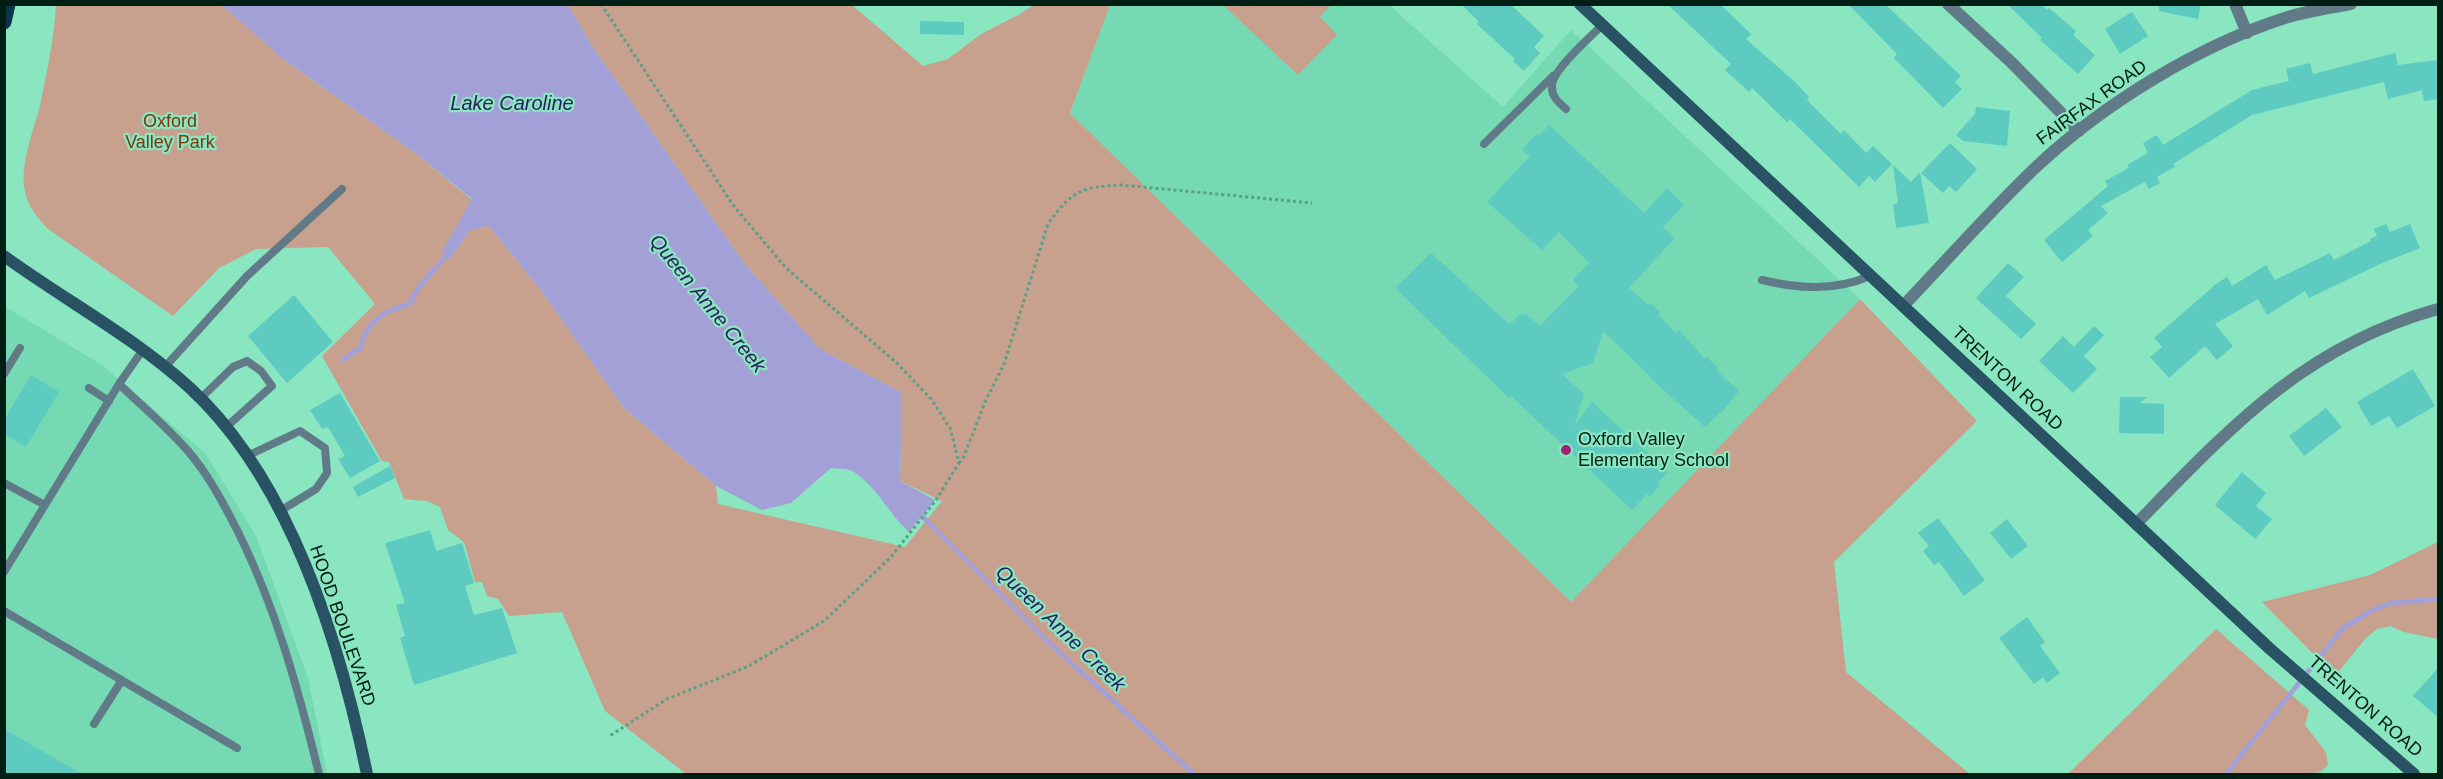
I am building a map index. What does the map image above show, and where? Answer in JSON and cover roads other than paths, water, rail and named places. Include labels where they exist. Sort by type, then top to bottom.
[{"type":"main road","points":[[4,22],[8,4]]},
{"type":"main road","name":"TRENTON ROAD","points":[[1580,4],[2136,524],[2316,689],[2414,774]]},
{"type":"main road","name":"HOOD BOULEVARD","points":[[4,256],[164,368],[200,399],[247,456],[263,479],[280,511],[322,610],[343,677],[367,774]]},
{"type":"street","points":[[1948,4],[2011,62],[2079,131]]},
{"type":"street","points":[[2235,4],[2247,33]]},
{"type":"street","name":"FAIRFAX ROAD","points":[[1903,306],[2034,169],[2079,131],[2158,76],[2247,33],[2288,17],[2351,4]]},
{"type":"street","points":[[2136,524],[2215,443],[2284,383],[2349,343],[2411,316],[2439,309]]},
{"type":"lane","points":[[1484,144],[1602,25]]},
{"type":"lane","points":[[1554,75],[1551,88],[1556,100],[1566,109]]},
{"type":"lane","points":[[164,368],[247,276],[342,189]]},
{"type":"lane","points":[[1762,280],[1786,286],[1836,287],[1870,276]]},
{"type":"lane","points":[[4,374],[20,348]]},
{"type":"lane","points":[[4,572],[118,384],[142,351]]},
{"type":"lane","points":[[200,399],[233,367],[247,361],[261,371],[272,386],[225,428]]},
{"type":"lane","points":[[118,384],[188,451],[218,493],[234,524],[267,597],[289,659],[319,774]]},
{"type":"lane","points":[[89,388],[109,400]]},
{"type":"lane","points":[[247,456],[300,431],[325,448],[327,472],[316,489],[280,511]]},
{"type":"lane","points":[[4,483],[45,505]]},
{"type":"lane","points":[[4,611],[237,748]]},
{"type":"lane","points":[[94,724],[122,680]]},
{"type":"water","name":"Lake Caroline","points":[[222,5],[568,5],[592,46],[744,263],[820,349],[902,393],[900,481],[935,500],[909,532],[869,485],[849,470],[831,468],[791,503],[762,510],[716,486],[624,408],[540,289],[489,226],[470,230],[449,260],[441,253],[472,199],[414,152],[283,59]]},
{"type":"waterway","points":[[343,360],[361,347],[365,335],[376,320],[410,303],[420,286],[445,257]]},
{"type":"waterway","name":"Queen Anne Creek","points":[[917,511],[1048,642],[1194,774]]},
{"type":"waterway","name":"Queen Anne Creek","points":[[2226,774],[2343,628],[2371,611],[2391,603],[2438,599]]},
{"type":"place","name":"Oxford Valley Elementary School","points":[[1566,450]]},
{"type":"park label","name":"Oxford Valley Park","points":[[170,132]]}]
